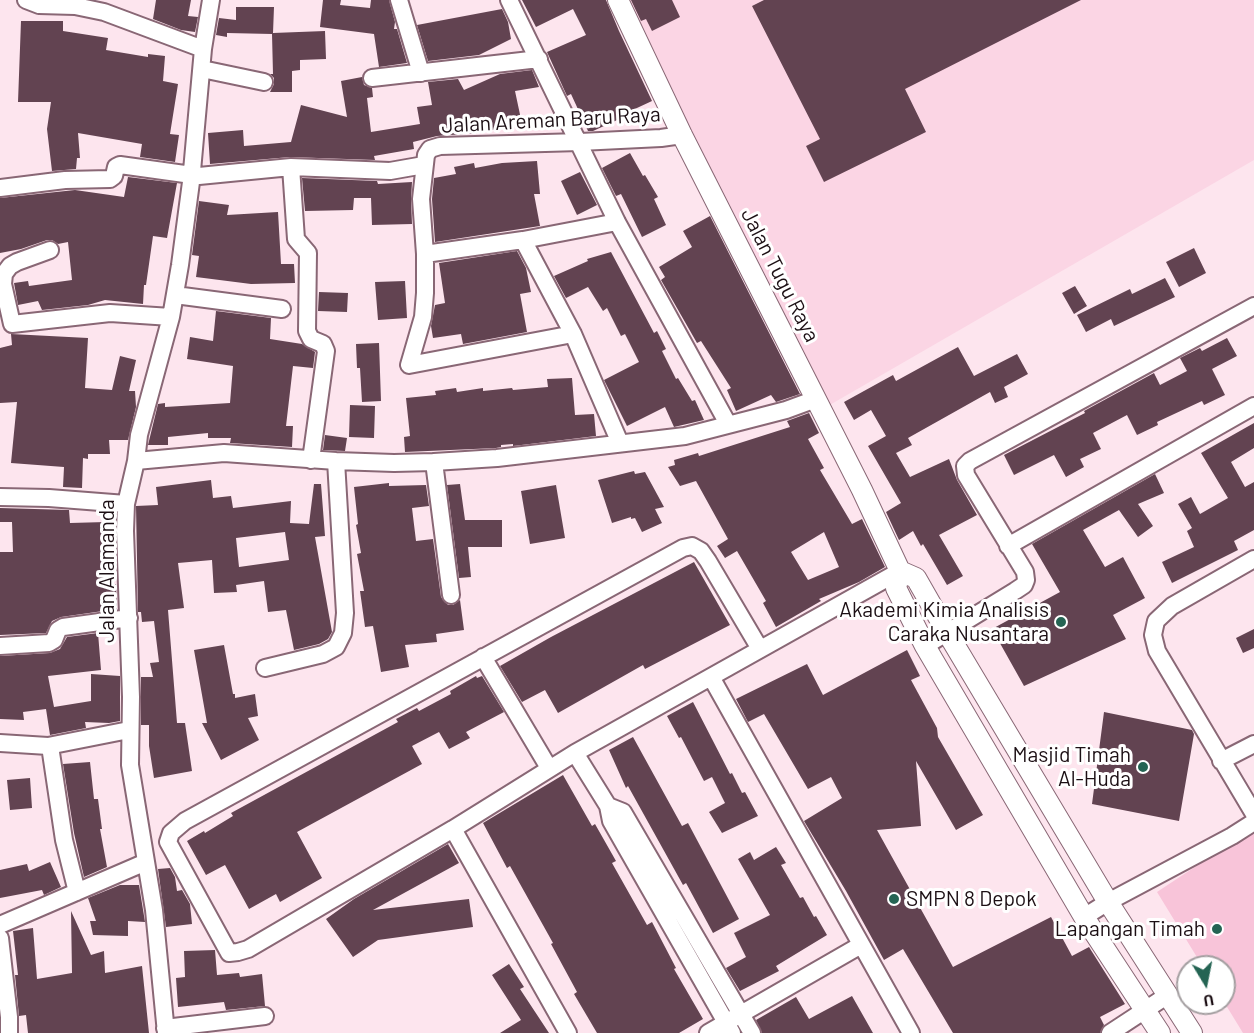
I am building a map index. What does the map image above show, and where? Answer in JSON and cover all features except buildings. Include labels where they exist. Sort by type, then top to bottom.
[{"type":"street","points":[[26,0],[39,5],[75,6],[104,12],[204,45]]},
{"type":"street","name":"Jalan Alamanda","points":[[166,1030],[158,947],[132,786],[129,730],[131,697],[126,504],[139,435],[175,295],[192,176],[201,69],[211,0]]},
{"type":"street","points":[[399,0],[421,73]]},
{"type":"street","points":[[510,0],[617,222],[728,424]]},
{"type":"street","name":"Jalan Tugu Raya","points":[[618,0],[682,135],[900,571],[896,588],[926,646],[1084,917],[1160,1033]]},
{"type":"street","points":[[372,78],[538,59]]},
{"type":"street","points":[[201,69],[264,82]]},
{"type":"street","name":"Jalan Areman Baru Raya","points":[[0,188],[64,180],[110,179],[114,176],[116,167],[120,165],[192,176],[291,167],[390,171],[425,160],[430,149],[440,146],[580,142],[682,135]]},
{"type":"street","points":[[425,160],[421,199],[425,254],[423,317],[409,365],[573,334]]},
{"type":"street","points":[[291,167],[296,239],[308,253],[307,331],[311,339],[324,344],[326,351],[311,460]]},
{"type":"street","points":[[425,254],[523,240],[617,222]]},
{"type":"street","points":[[523,240],[573,334],[620,443]]},
{"type":"street","points":[[50,250],[17,262],[10,266],[4,274],[6,328],[110,313],[171,317]]},
{"type":"street","points":[[175,295],[282,309]]},
{"type":"street","points":[[926,646],[1023,585],[1026,580],[1025,572],[966,475],[965,466],[970,461],[1254,306]]},
{"type":"street","points":[[136,460],[224,453],[336,462],[434,462],[569,450],[685,436],[786,410],[816,399]]},
{"type":"street","points":[[1008,546],[1254,406]]},
{"type":"street","points":[[265,668],[323,654],[336,647],[343,633],[345,613],[336,462]]},
{"type":"street","points":[[434,462],[451,595]]},
{"type":"street","points":[[0,497],[126,504]]},
{"type":"street","points":[[760,649],[701,551],[692,546],[683,548],[185,820],[171,833],[168,842],[222,944],[229,952],[234,953],[248,949],[453,829],[549,768],[900,571]]},
{"type":"street","points":[[1254,559],[1172,606],[1156,621],[1154,635],[1157,651],[1254,814]]},
{"type":"street","name":"Jalan Tugu Raya","points":[[900,571],[916,578],[1108,902],[1192,1033]]},
{"type":"street","points":[[0,646],[49,643],[63,627],[129,618]]},
{"type":"street","points":[[483,657],[549,768]]},
{"type":"street","points":[[711,677],[911,1033]]},
{"type":"street","points":[[0,743],[50,746],[129,730]]},
{"type":"street","points":[[1221,761],[1254,744]]},
{"type":"street","points":[[50,746],[64,840],[78,892]]},
{"type":"street","points":[[575,753],[608,806],[611,821],[729,1028]]},
{"type":"street","points":[[608,806],[623,812],[752,1033]]},
{"type":"street","points":[[1084,917],[1254,822]]},
{"type":"street","points":[[453,829],[568,1033]]},
{"type":"street","points":[[0,925],[146,862]]},
{"type":"street","points":[[0,938],[9,1033]]},
{"type":"street","points":[[708,1033],[729,1028],[742,1014],[861,945]]},
{"type":"street","points":[[1110,1033],[1168,995]]},
{"type":"street","points":[[166,1030],[265,1016]]},
{"type":"shaded area","points":[[622,0],[1254,0],[1254,160],[828,406]]},
{"type":"shaded area","name":"Lapangan Timah","points":[[1254,828],[1254,1033],[1243,1033],[1232,1015],[1236,1015],[1236,955],[1196,955],[1157,892]]},
{"type":"place","name":"Akademi Kimia Analisis Caraka Nusantara","points":[[1061,622]]},
{"type":"place","name":"Masjid Timah Al-Huda","points":[[1143,767]]},
{"type":"place","name":"SMPN 8 Depok","points":[[894,899]]},
{"type":"place","name":"Lapangan Timah","points":[[1217,929]]}]
